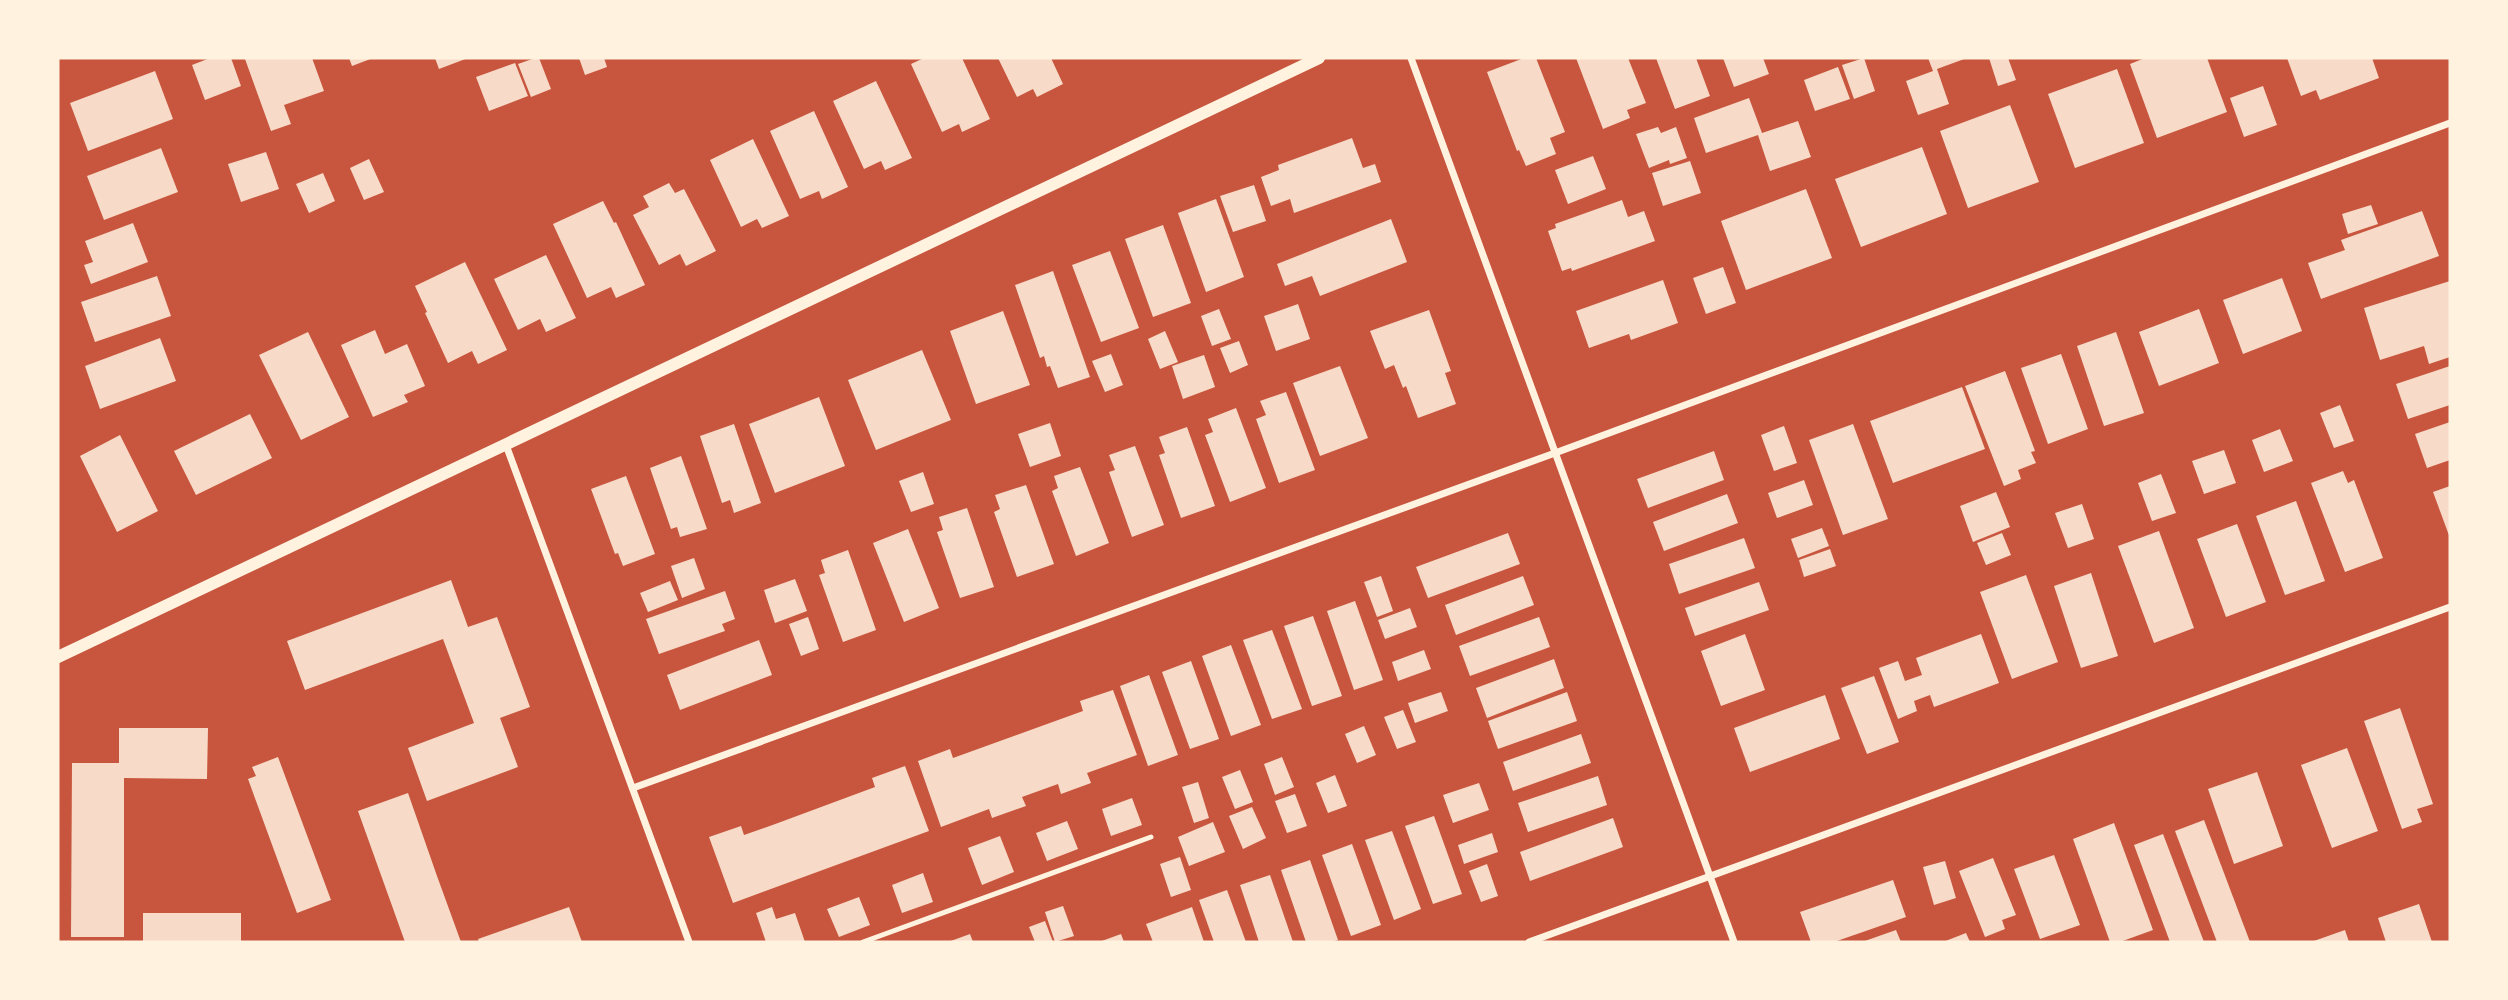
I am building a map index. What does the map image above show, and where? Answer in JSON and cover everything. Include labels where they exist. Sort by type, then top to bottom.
[{"type":"street","points":[[58,657],[1319,58]]},
{"type":"street","points":[[1411,58],[1734,942]]},
{"type":"street","points":[[633,788],[1555,453],[2450,123]]},
{"type":"street","points":[[506,445],[689,942]]},
{"type":"street","points":[[1529,942],[2450,607]]},
{"type":"lane","points":[[863,942],[1151,837]]},
{"type":"building","points":[[210,58],[231,58],[241,86],[205,100],[192,65]]},
{"type":"building","points":[[312,58],[324,91],[284,105],[291,124],[271,131],[245,59]]},
{"type":"building","points":[[349,58],[373,58],[352,66]]},
{"type":"building","points":[[435,58],[468,58],[439,69]]},
{"type":"building","points":[[539,58],[551,89],[531,97],[518,64]]},
{"type":"building","points":[[579,58],[604,58],[607,67],[585,75]]},
{"type":"building","points":[[924,58],[962,58],[990,119],[962,132],[959,124],[942,132],[911,64]]},
{"type":"building","points":[[998,58],[1051,58],[1063,84],[1037,97],[1033,89],[1017,97]]},
{"type":"building","points":[[1524,58],[1536,58],[1565,132],[1550,138],[1556,154],[1526,166],[1519,150],[1517,151],[1487,72]]},
{"type":"building","points":[[1576,58],[1628,58],[1646,103],[1627,110],[1630,118],[1603,129]]},
{"type":"building","points":[[1656,58],[1696,58],[1710,96],[1675,109]]},
{"type":"building","points":[[1723,58],[1763,58],[1769,74],[1734,87]]},
{"type":"building","points":[[1864,58],[1875,91],[1854,99],[1842,65]]},
{"type":"building","points":[[1928,58],[1967,58],[1937,69],[1949,104],[1918,115],[1906,81],[1933,71]]},
{"type":"building","points":[[1989,58],[2008,58],[2016,80],[1998,86]]},
{"type":"building","points":[[2145,58],[2207,58],[2227,112],[2157,138],[2130,64]]},
{"type":"building","points":[[2287,58],[2372,58],[2379,78],[2320,100],[2316,90],[2301,96]]},
{"type":"building","points":[[515,63],[528,96],[489,111],[476,77]]},
{"type":"building","points":[[1838,67],[1850,99],[1815,111],[1804,80]]},
{"type":"building","points":[[2117,69],[2144,143],[2075,168],[2048,94]]},
{"type":"building","points":[[155,71],[173,119],[88,151],[70,103]]},
{"type":"building","points":[[876,81],[912,158],[885,170],[881,161],[864,169],[833,101]]},
{"type":"building","points":[[2263,86],[2277,125],[2244,137],[2230,98]]},
{"type":"building","points":[[1749,98],[1762,133],[1798,121],[1811,157],[1770,171],[1758,135],[1706,153],[1694,118]]},
{"type":"building","points":[[2010,105],[2039,182],[1968,208],[1940,131]]},
{"type":"building","points":[[814,111],[848,187],[822,199],[819,191],[800,199],[770,131]]},
{"type":"building","points":[[1658,127],[1661,133],[1676,127],[1687,158],[1670,164],[1669,160],[1649,168],[1636,134]]},
{"type":"building","points":[[1352,138],[1363,168],[1375,164],[1381,182],[1294,213],[1290,199],[1271,206],[1261,177],[1279,170],[1278,165]]},
{"type":"building","points":[[753,139],[789,216],[762,228],[757,219],[741,227],[710,160]]},
{"type":"building","points":[[1922,147],[1947,214],[1861,247],[1835,179]]},
{"type":"building","points":[[161,148],[178,192],[104,220],[87,176]]},
{"type":"building","points":[[266,152],[279,189],[241,202],[228,164]]},
{"type":"building","points":[[1593,156],[1606,189],[1568,204],[1555,170]]},
{"type":"building","points":[[369,159],[384,192],[364,200],[350,168]]},
{"type":"building","points":[[1690,161],[1701,193],[1663,206],[1652,173]]},
{"type":"building","points":[[323,173],[335,201],[309,213],[296,184]]},
{"type":"building","points":[[669,183],[675,193],[684,189],[716,251],[686,266],[680,254],[659,265],[633,215],[649,207],[643,196]]},
{"type":"building","points":[[1254,185],[1266,221],[1233,232],[1220,196]]},
{"type":"building","points":[[1806,189],[1832,258],[1746,290],[1721,221]]},
{"type":"building","points":[[1216,199],[1244,277],[1206,292],[1178,213]]},
{"type":"building","points":[[1622,200],[1628,217],[1644,211],[1655,241],[1572,271],[1571,268],[1562,271],[1548,231],[1556,228],[1555,224]]},
{"type":"building","points":[[603,201],[614,223],[616,222],[645,285],[616,298],[611,287],[587,298],[553,224]]},
{"type":"building","points":[[2371,205],[2378,224],[2348,234],[2342,214]]},
{"type":"building","points":[[2422,211],[2439,256],[2321,299],[2308,263],[2345,250],[2341,240]]},
{"type":"building","points":[[1391,219],[1407,262],[1320,296],[1312,276],[1285,286],[1277,264]]},
{"type":"building","points":[[133,223],[148,262],[91,284],[84,265],[93,262],[85,241]]},
{"type":"building","points":[[1163,225],[1191,303],[1153,317],[1125,239]]},
{"type":"building","points":[[1110,251],[1139,328],[1101,342],[1072,265]]},
{"type":"building","points":[[546,255],[576,318],[546,332],[540,319],[518,330],[494,279]]},
{"type":"building","points":[[465,262],[507,350],[478,364],[472,351],[448,363],[415,286]]},
{"type":"building","points":[[1723,267],[1736,303],[1706,314],[1693,278]]},
{"type":"building","points":[[1053,271],[1090,377],[1058,388],[1044,356],[1040,358],[1015,285]]},
{"type":"building","points":[[157,276],[171,316],[95,342],[81,302]]},
{"type":"building","points":[[2282,278],[2302,331],[2243,354],[2223,300]]},
{"type":"building","points":[[1663,280],[1678,323],[1631,340],[1629,334],[1589,348],[1576,311]]},
{"type":"building","points":[[2450,281],[2450,357],[2429,364],[2424,346],[2380,360],[2364,308]]},
{"type":"building","points":[[1298,304],[1310,339],[1276,351],[1264,316]]},
{"type":"building","points":[[1219,309],[1231,339],[1212,346],[1201,316]]},
{"type":"building","points":[[2199,309],[2219,363],[2159,386],[2139,332]]},
{"type":"building","points":[[1429,310],[1451,371],[1445,373],[1456,404],[1418,418],[1406,386],[1403,388],[1394,365],[1385,369],[1370,331]]},
{"type":"building","points":[[1003,311],[1030,385],[976,404],[950,331]]},
{"type":"building","points":[[375,330],[385,354],[407,344],[425,386],[404,395],[408,402],[373,417],[341,345]]},
{"type":"building","points":[[1165,331],[1178,362],[1160,369],[1148,339]]},
{"type":"building","points":[[308,332],[349,417],[301,440],[259,355]]},
{"type":"building","points":[[2116,332],[2144,413],[2104,426],[2077,346]]},
{"type":"building","points":[[160,338],[176,381],[100,409],[85,366]]},
{"type":"building","points":[[1239,341],[1248,365],[1230,373],[1220,348]]},
{"type":"building","points":[[922,350],[951,420],[876,450],[848,380]]},
{"type":"building","points":[[1111,354],[1123,385],[1105,392],[1092,361]]},
{"type":"building","points":[[2061,354],[2088,429],[2048,444],[2021,368]]},
{"type":"building","points":[[1204,355],[1215,387],[1183,399],[1172,366]]},
{"type":"building","points":[[1340,366],[1368,438],[1320,456],[1293,383]]},
{"type":"building","points":[[2450,366],[2450,405],[2408,419],[2396,384]]},
{"type":"building","points":[[2005,371],[2035,451],[2031,452],[2036,463],[2018,470],[2021,479],[2004,486],[1965,386]]},
{"type":"building","points":[[1962,387],[1985,449],[1893,483],[1870,421]]},
{"type":"building","points":[[1286,392],[1315,470],[1279,483],[1256,419],[1266,415],[1260,401]]},
{"type":"building","points":[[819,397],[845,466],[775,493],[749,424]]},
{"type":"building","points":[[2340,405],[2354,441],[2334,448],[2320,413]]},
{"type":"building","points":[[1236,408],[1266,488],[1230,502],[1205,435],[1213,432],[1208,419]]},
{"type":"building","points":[[250,414],[272,458],[196,495],[174,451]]},
{"type":"building","points":[[2450,422],[2450,460],[2427,468],[2415,434]]},
{"type":"building","points":[[1050,423],[1061,456],[1030,467],[1018,434]]},
{"type":"building","points":[[734,424],[761,503],[734,513],[730,500],[722,503],[700,436]]},
{"type":"building","points":[[1853,424],[1888,519],[1843,535],[1809,440]]},
{"type":"building","points":[[1784,426],[1797,463],[1774,471],[1761,435]]},
{"type":"building","points":[[1187,427],[1215,506],[1181,518],[1159,455],[1165,453],[1159,437]]},
{"type":"building","points":[[2280,429],[2293,461],[2264,472],[2252,440]]},
{"type":"building","points":[[120,435],[158,511],[117,532],[80,456]]},
{"type":"building","points":[[1135,446],[1164,525],[1132,537],[1109,472],[1115,470],[1109,455]]},
{"type":"building","points":[[2224,450],[2236,483],[2204,494],[2192,461]]},
{"type":"building","points":[[1714,451],[1724,480],[1648,508],[1637,479]]},
{"type":"building","points":[[681,456],[707,529],[680,537],[677,527],[671,529],[650,468]]},
{"type":"building","points":[[1080,467],[1109,543],[1076,556],[1052,491],[1058,488],[1054,476]]},
{"type":"building","points":[[2343,471],[2348,483],[2354,480],[2383,558],[2345,572],[2311,483]]},
{"type":"building","points":[[923,472],[934,504],[911,512],[899,481]]},
{"type":"building","points":[[2161,474],[2176,513],[2152,521],[2138,483]]},
{"type":"building","points":[[626,476],[655,554],[623,566],[618,553],[615,554],[591,489]]},
{"type":"building","points":[[1804,480],[1813,505],[1777,518],[1768,493]]},
{"type":"building","points":[[1026,485],[1054,564],[1017,577],[994,512],[1000,509],[995,495]]},
{"type":"building","points":[[2450,486],[2450,538],[2433,492]]},
{"type":"building","points":[[1996,492],[2010,527],[1973,542],[1960,506]]},
{"type":"building","points":[[1727,494],[1738,523],[1664,551],[1653,522]]},
{"type":"building","points":[[2296,501],[2325,581],[2285,595],[2256,516]]},
{"type":"building","points":[[2082,504],[2094,539],[2068,548],[2055,513]]},
{"type":"building","points":[[967,508],[994,587],[960,598],[937,532],[943,530],[939,517]]},
{"type":"building","points":[[2237,524],[2266,602],[2226,617],[2197,539]]},
{"type":"building","points":[[1822,528],[1829,546],[1798,558],[1791,539]]},
{"type":"building","points":[[908,529],[939,608],[904,622],[873,543]]},
{"type":"building","points":[[2159,531],[2194,628],[2154,643],[2118,546]]},
{"type":"building","points":[[1508,533],[1520,564],[1428,598],[1416,567]]},
{"type":"building","points":[[2002,533],[2011,555],[1986,565],[1977,543]]},
{"type":"building","points":[[1744,538],[1755,568],[1679,594],[1669,564]]},
{"type":"building","points":[[1830,549],[1836,566],[1804,577],[1799,560]]},
{"type":"building","points":[[848,550],[876,630],[843,642],[819,575],[825,573],[821,560]]},
{"type":"building","points":[[694,558],[705,589],[682,598],[671,566]]},
{"type":"building","points":[[2091,573],[2118,656],[2081,668],[2054,586]]},
{"type":"building","points":[[2026,575],[2058,662],[2012,679],[1980,592]]},
{"type":"building","points":[[1381,576],[1393,611],[1377,617],[1364,582]]},
{"type":"building","points":[[1523,576],[1534,605],[1456,635],[1445,605]]},
{"type":"building","points":[[795,579],[807,611],[775,623],[764,590]]},
{"type":"building","points":[[451,580],[468,627],[497,617],[530,707],[500,718],[518,767],[427,801],[408,748],[474,723],[443,639],[305,690],[287,641]]},
{"type":"building","points":[[670,581],[678,600],[648,612],[640,593]]},
{"type":"building","points":[[1759,582],[1769,610],[1695,636],[1685,608]]},
{"type":"building","points":[[725,591],[735,619],[722,624],[725,631],[659,654],[646,619]]},
{"type":"building","points":[[1355,601],[1383,680],[1354,690],[1327,611]]},
{"type":"building","points":[[1410,608],[1417,627],[1385,639],[1378,620]]},
{"type":"building","points":[[1313,616],[1342,696],[1312,706],[1284,626]]},
{"type":"building","points":[[808,617],[819,649],[801,656],[789,624]]},
{"type":"building","points":[[1539,617],[1550,647],[1470,676],[1459,646]]},
{"type":"building","points":[[1272,630],[1302,709],[1272,719],[1243,640]]},
{"type":"building","points":[[1745,634],[1765,690],[1721,706],[1701,651]]},
{"type":"building","points":[[1981,634],[1999,683],[1934,707],[1930,695],[1914,701],[1917,711],[1898,719],[1879,668],[1898,661],[1905,681],[1922,675],[1916,658]]},
{"type":"building","points":[[759,640],[772,675],[680,710],[667,675]]},
{"type":"building","points":[[1231,645],[1261,725],[1231,736],[1202,656]]},
{"type":"building","points":[[1424,650],[1431,669],[1398,681],[1392,662]]},
{"type":"building","points":[[1554,659],[1564,688],[1487,718],[1476,688]]},
{"type":"building","points":[[1191,661],[1219,739],[1190,749],[1162,672]]},
{"type":"building","points":[[1149,675],[1178,755],[1148,766],[1120,686]]},
{"type":"building","points":[[1874,676],[1899,742],[1867,754],[1841,688]]},
{"type":"building","points":[[1113,690],[1137,755],[1087,773],[1091,783],[1061,794],[1058,784],[1022,797],[1026,806],[992,818],[989,809],[941,827],[918,761],[950,749],[953,758],[1083,711],[1080,701]]},
{"type":"building","points":[[1441,692],[1448,711],[1415,723],[1408,703]]},
{"type":"building","points":[[1567,692],[1577,721],[1498,749],[1488,721]]},
{"type":"building","points":[[1825,695],[1840,739],[1750,772],[1734,728]]},
{"type":"building","points":[[2400,708],[2433,804],[2417,809],[2422,822],[2402,829],[2364,721]]},
{"type":"building","points":[[1403,710],[1416,742],[1397,749],[1384,717]]},
{"type":"building","points":[[1364,726],[1376,755],[1357,763],[1345,734]]},
{"type":"building","points":[[119,728],[208,728],[207,779],[124,778],[124,937],[71,937],[72,763],[119,763]]},
{"type":"building","points":[[1581,734],[1591,763],[1513,791],[1503,762]]},
{"type":"building","points":[[2347,748],[2378,831],[2332,848],[2301,765]]},
{"type":"building","points":[[278,757],[331,900],[297,913],[248,779],[256,776],[252,767]]},
{"type":"building","points":[[1282,757],[1294,787],[1275,795],[1264,764]]},
{"type":"building","points":[[905,766],[929,831],[733,903],[709,837],[741,826],[744,835],[778,823],[875,787],[872,778]]},
{"type":"building","points":[[1240,770],[1253,802],[1235,809],[1222,777]]},
{"type":"building","points":[[2257,772],[2283,846],[2234,864],[2208,789]]},
{"type":"building","points":[[1335,775],[1347,806],[1328,813],[1316,783]]},
{"type":"building","points":[[1598,776],[1607,805],[1528,832],[1518,803]]},
{"type":"building","points":[[1198,782],[1209,818],[1194,823],[1182,787]]},
{"type":"building","points":[[1479,783],[1489,810],[1453,823],[1443,795]]},
{"type":"building","points":[[408,793],[461,942],[405,942],[358,811]]},
{"type":"building","points":[[1295,794],[1307,826],[1287,833],[1275,801]]},
{"type":"building","points":[[1132,798],[1142,825],[1111,836],[1102,809]]},
{"type":"building","points":[[1252,807],[1266,838],[1243,849],[1229,816]]},
{"type":"building","points":[[1434,816],[1462,894],[1433,904],[1405,826]]},
{"type":"building","points":[[1613,818],[1623,847],[1530,881],[1520,852]]},
{"type":"building","points":[[2204,820],[2250,942],[2217,942],[2175,831]]},
{"type":"building","points":[[1067,821],[1078,849],[1047,861],[1036,833]]},
{"type":"building","points":[[1213,822],[1225,852],[1189,866],[1178,837]]},
{"type":"building","points":[[2114,823],[2153,930],[2120,942],[2110,942],[2073,839]]},
{"type":"building","points":[[1392,831],[1421,909],[1394,920],[1365,840]]},
{"type":"building","points":[[1492,833],[1498,852],[1464,864],[1458,845]]},
{"type":"building","points":[[2163,834],[2204,942],[2170,942],[2134,845]]},
{"type":"building","points":[[1000,836],[1014,872],[982,885],[968,848]]},
{"type":"building","points":[[1352,844],[1381,925],[1351,936],[1322,855]]},
{"type":"building","points":[[2054,855],[2080,925],[2040,939],[2014,869]]},
{"type":"building","points":[[1180,857],[1191,890],[1171,897],[1160,864]]},
{"type":"building","points":[[1993,858],[2016,915],[2002,920],[2005,929],[1985,937],[1959,871]]},
{"type":"building","points":[[1310,860],[1338,940],[1306,942],[1281,870]]},
{"type":"building","points":[[1945,861],[1956,898],[1934,905],[1923,867]]},
{"type":"building","points":[[1487,864],[1498,896],[1481,902],[1469,871]]},
{"type":"building","points":[[923,873],[933,902],[902,913],[892,885]]},
{"type":"building","points":[[1270,875],[1293,942],[1259,942],[1240,885]]},
{"type":"building","points":[[1893,880],[1906,917],[1834,942],[1811,942],[1800,912]]},
{"type":"building","points":[[1227,890],[1246,942],[1214,942],[1199,900]]},
{"type":"building","points":[[859,897],[870,925],[839,937],[827,909]]},
{"type":"building","points":[[2419,904],[2432,942],[2386,942],[2378,918]]},
{"type":"building","points":[[1063,906],[1074,936],[1055,942],[1045,912]]},
{"type":"building","points":[[569,907],[582,942],[479,942],[478,939]]},
{"type":"building","points":[[772,907],[776,919],[795,913],[805,942],[766,942],[756,913]]},
{"type":"building","points":[[1192,907],[1204,942],[1153,942],[1146,924]]},
{"type":"building","points":[[143,913],[241,913],[241,942],[143,942]]},
{"type":"building","points":[[1045,921],[1053,942],[1035,942],[1029,927]]},
{"type":"building","points":[[1896,930],[1901,942],[1862,942]]},
{"type":"building","points":[[2345,930],[2349,942],[2311,942]]},
{"type":"building","points":[[1966,933],[1970,942],[1943,942]]},
{"type":"building","points":[[970,934],[973,942],[948,942]]},
{"type":"building","points":[[1121,934],[1124,942],[1099,942]]}]
